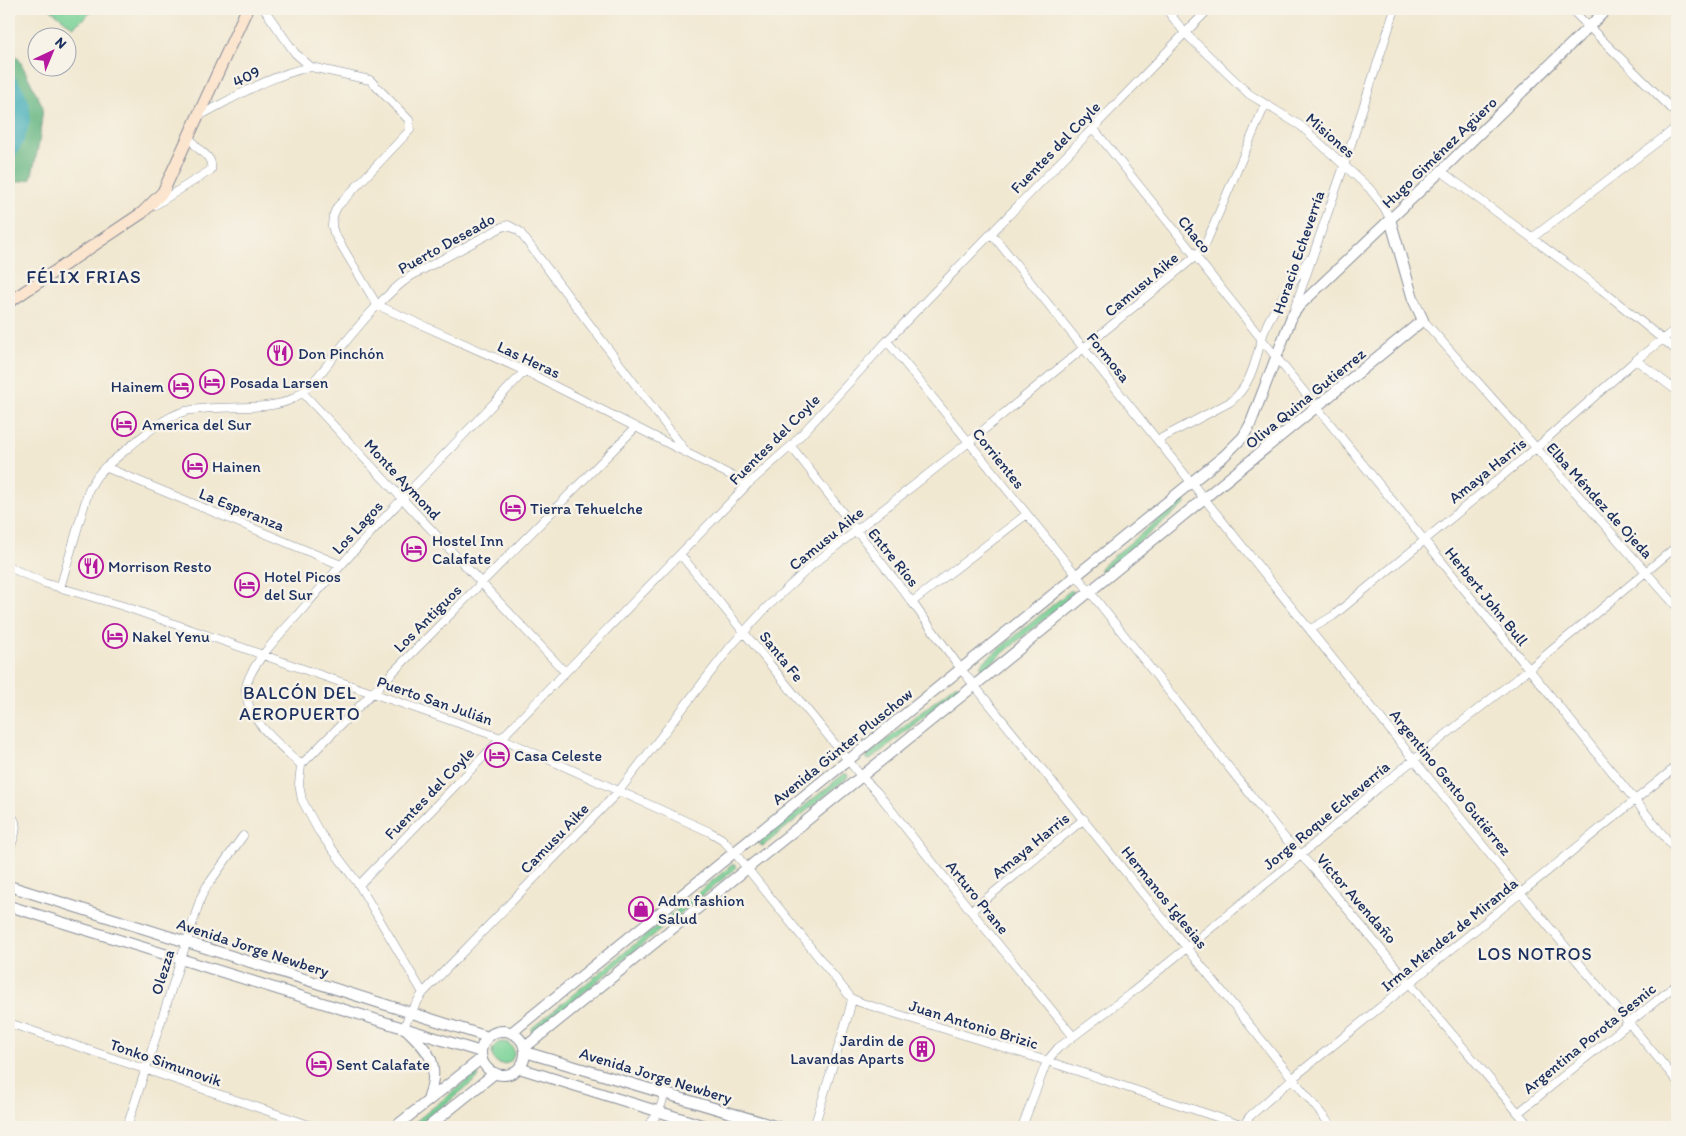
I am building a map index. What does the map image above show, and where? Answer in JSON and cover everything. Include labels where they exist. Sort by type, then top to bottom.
[{"type":"main road","points":[[9,302],[142,213],[163,192],[247,9]]},
{"type":"street","points":[[264,9],[296,53],[311,66],[370,80],[409,120],[410,130],[343,199],[332,216],[334,233],[377,305]]},
{"type":"street","name":"Misiones","points":[[1166,9],[1185,33],[1249,94],[1301,126],[1369,188],[1384,207],[1390,220],[1413,299],[1423,320]]},
{"type":"street","name":"Fuentes del Coyle","points":[[359,885],[748,484],[790,446],[887,341],[1204,12],[1212,9]]},
{"type":"street","name":"Horacio Echeverría","points":[[1192,482],[1224,456],[1243,437],[1253,418],[1292,316],[1344,166],[1395,9]]},
{"type":"street","points":[[1571,9],[1677,114]]},
{"type":"street","name":"Hugo Giménez Agüero","points":[[1292,316],[1312,293],[1441,171],[1607,9]]},
{"type":"street","name":"409","points":[[197,117],[273,78],[311,66]]},
{"type":"street","name":"Camusu Aike","points":[[404,1028],[410,1013],[423,993],[619,791],[744,631],[811,566],[969,442],[1196,256],[1206,243],[1265,105]]},
{"type":"street","points":[[1532,238],[1677,127]]},
{"type":"street","name":"Chaco","points":[[1093,128],[1276,357]]},
{"type":"street","points":[[142,213],[211,170],[212,164],[207,155],[188,136]]},
{"type":"street","points":[[1441,171],[1602,290],[1677,352]]},
{"type":"street","name":"Puerto Deseado","points":[[60,588],[89,489],[97,476],[105,468],[160,424],[176,414],[205,408],[280,404],[290,400],[302,392],[318,376],[377,305],[398,285],[411,276],[508,225],[519,231],[686,453]]},
{"type":"street","name":"Formosa","points":[[991,233],[1205,498]]},
{"type":"street","points":[[1158,440],[1237,397],[1252,374],[1267,325],[1278,304],[1313,253]]},
{"type":"street","name":"Las Heras","points":[[377,305],[525,371],[748,484]]},
{"type":"street","name":"Oliva Quina Gutierrez","points":[[1205,498],[1423,320]]},
{"type":"street","name":"Elba Méndez de Ojeda","points":[[1423,320],[1677,607]]},
{"type":"street","name":"Amaya Harris","points":[[1311,629],[1333,616],[1536,448],[1636,360],[1677,328]]},
{"type":"street","name":"Corrientes","points":[[887,341],[1090,592]]},
{"type":"street","name":"Herbert John Bull","points":[[1276,357],[1677,852]]},
{"type":"street","points":[[1636,360],[1677,391]]},
{"type":"street","name":"Los Lagos","points":[[301,765],[255,719],[248,703],[246,687],[251,673],[263,655],[341,565],[402,498],[525,371]]},
{"type":"street","name":"Monte Aymond","points":[[302,392],[566,672]]},
{"type":"street","name":"Los Antiguos","points":[[301,765],[636,427]]},
{"type":"street","name":"Entre Ríos","points":[[790,446],[912,602],[961,669],[976,685]]},
{"type":"street","name":"La Esperanza","points":[[105,468],[341,565]]},
{"type":"street","name":"Avenida Günter Pluschow","points":[[511,1033],[1192,482]]},
{"type":"street","points":[[525,1050],[1205,498]]},
{"type":"street","name":"Argentino Gento Gutiérrez","points":[[1205,498],[1522,893],[1677,1081]]},
{"type":"street","points":[[912,602],[1027,514]]},
{"type":"street","name":"Jorge Roque Echeverría","points":[[1022,1127],[1047,1061],[1058,1048],[1107,1012],[1301,855],[1378,788],[1529,669],[1677,546]]},
{"type":"street","name":"Santa Fe","points":[[680,554],[861,776]]},
{"type":"street","name":"Puerto San Julián","points":[[9,568],[33,579],[123,606],[501,738],[714,834],[722,839],[747,868]]},
{"type":"street","name":"Víctor Avendaño","points":[[1090,592],[1284,837],[1411,983],[1530,1127]]},
{"type":"street","name":"Hermanos Iglesias","points":[[976,685],[1332,1127]]},
{"type":"street","points":[[301,765],[299,784],[302,800],[318,830],[359,885],[423,993]]},
{"type":"street","name":"Irma Méndez de Miranda","points":[[1244,1127],[1250,1116],[1294,1078],[1677,766]]},
{"type":"street","name":"Arturo Prane","points":[[861,776],[878,792],[971,911],[1073,1036]]},
{"type":"street","points":[[9,852],[16,827],[11,816]]},
{"type":"street","name":"Amaya Harris","points":[[971,911],[1084,819]]},
{"type":"street","name":"Olezza","points":[[127,1127],[180,959],[204,892],[243,836]]},
{"type":"street","points":[[747,868],[852,999],[850,1012],[814,1127]]},
{"type":"street","name":"Avenida Jorge Newbery","points":[[9,886],[488,1037]]},
{"type":"street","points":[[35,914],[41,896]]},
{"type":"street","name":"Avenida Jorge Newbery","points":[[9,906],[404,1028],[482,1055]]},
{"type":"street","name":"Argentina Porota Sesnic","points":[[1518,1113],[1677,984]]},
{"type":"street","name":"Juan Antonio Brizic","points":[[852,999],[1047,1061],[1244,1127]]},
{"type":"street","name":"Tonko Simunovik","points":[[9,1024],[315,1127]]},
{"type":"street","points":[[404,1028],[428,1052],[435,1075],[428,1101]]},
{"type":"street","points":[[499,1032],[511,1033],[518,1037],[525,1050],[523,1063],[519,1068],[508,1074],[495,1073],[486,1067],[482,1055],[482,1047],[488,1037],[499,1032]]},
{"type":"street","name":"Avenida Jorge Newbery","points":[[525,1050],[778,1127]]},
{"type":"street","points":[[395,1127],[482,1055]]},
{"type":"street","name":"Avenida Jorge Newbery","points":[[519,1068],[708,1127]]},
{"type":"street","points":[[428,1127],[495,1073]]},
{"type":"street","points":[[646,1127],[659,1112],[665,1093]]},
{"type":"green space","points":[[50,9],[95,9],[73,27]]},
{"type":"green space","points":[[9,46],[20,61],[43,107],[39,143],[31,179],[9,184]]},
{"type":"green space","points":[[1182,500],[1185,500],[1186,503],[1104,571],[1100,570],[1101,567]]},
{"type":"green space","points":[[1070,591],[1073,591],[1074,594],[985,668],[981,667],[981,664]]},
{"type":"green space","points":[[955,685],[959,685],[959,688],[870,760],[867,759],[867,756]]},
{"type":"green space","points":[[844,774],[847,774],[848,777],[763,846],[760,845],[760,842]]},
{"type":"green space","points":[[732,865],[735,865],[736,868],[535,1032],[531,1031],[532,1028]]},
{"type":"green space","points":[[503,1042],[511,1045],[514,1053],[511,1061],[503,1064],[495,1061],[492,1053],[495,1045]]},
{"type":"green space","points":[[475,1074],[478,1074],[479,1077],[417,1127],[409,1127]]},
{"type":"waterway","points":[[9,82],[20,100],[22,108],[21,125],[9,152]]},
{"type":"place","name":"Don Pinchón","points":[[280,353]]},
{"type":"place","name":"Posada Larsen","points":[[212,382]]},
{"type":"place","name":"Hainem","points":[[181,386]]},
{"type":"place","name":"America del Sur","points":[[124,424]]},
{"type":"place","name":"Hainen","points":[[195,466]]},
{"type":"place","name":"Tierra Tehuelche","points":[[513,508]]},
{"type":"place","name":"Hostel Inn Calafate","points":[[414,549]]},
{"type":"place","name":"Morrison Resto","points":[[91,566]]},
{"type":"place","name":"Hotel Picos del Sur","points":[[247,585]]},
{"type":"place","name":"Nakel Yenu","points":[[115,636]]},
{"type":"place","name":"Casa Celeste","points":[[497,755]]},
{"type":"place","name":"Adm fashion Salud","points":[[641,909]]},
{"type":"place","name":"Jardin de Lavandas Aparts","points":[[922,1049]]},
{"type":"place","name":"Sent Calafate","points":[[319,1064]]},
{"type":"district","name":"FÉLIX FRIAS","points":[[84,276]]},
{"type":"district","name":"BALCÓN DEL AEROPUERTO","points":[[300,703]]},
{"type":"district","name":"LOS NOTROS","points":[[1535,954]]}]
